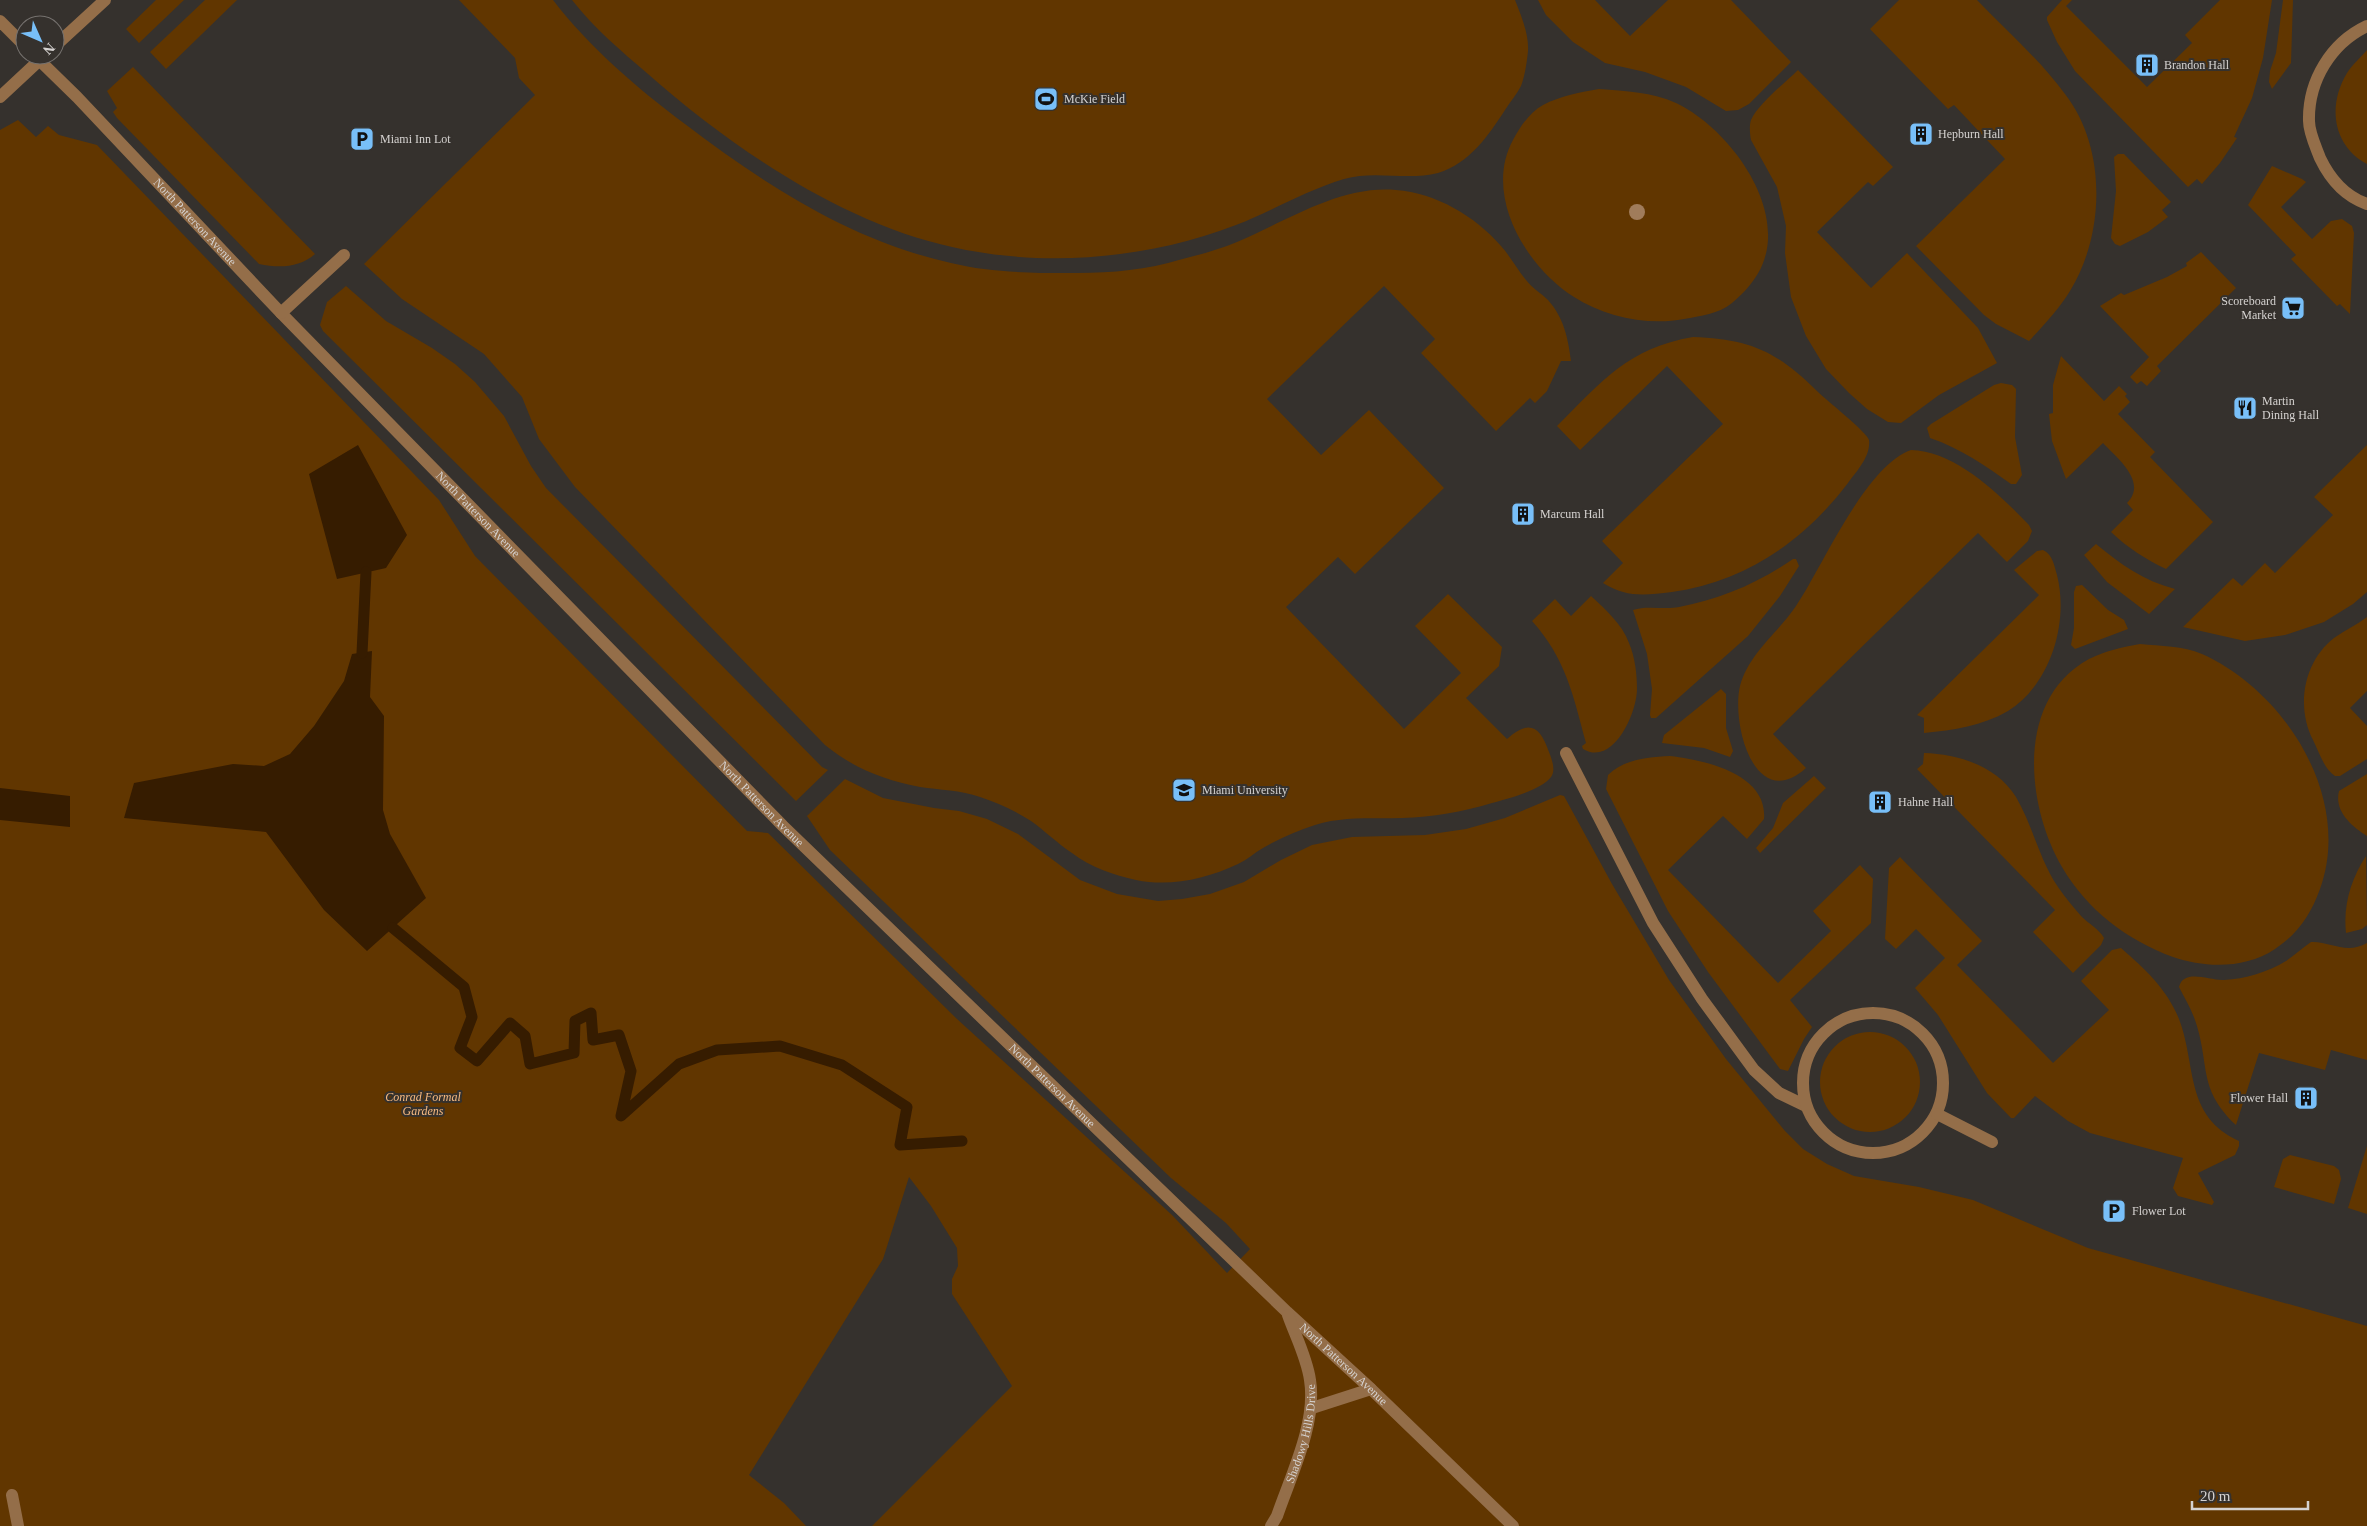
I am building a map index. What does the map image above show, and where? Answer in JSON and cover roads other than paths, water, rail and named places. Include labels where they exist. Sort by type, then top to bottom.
[{"type":"street","points":[[65,37],[105,0]]},
{"type":"street","points":[[0,21],[15,36]]},
{"type":"street","points":[[2367,26],[2356,30],[2324,62],[2312,92],[2309,123],[2328,175],[2352,199],[2367,204]]},
{"type":"street","points":[[0,97],[31,65]]},
{"type":"street","name":"North Patterson Avenue","points":[[47,65],[281,312],[783,826],[1287,1312],[1372,1388],[1513,1526]]},
{"type":"street","points":[[281,312],[344,254]]},
{"type":"street","points":[[1566,753],[1653,923],[1702,999],[1754,1070],[1779,1093],[1806,1106]]},
{"type":"street","points":[[1879,1012],[1902,1018],[1921,1030],[1935,1048],[1943,1069],[1944,1092],[1937,1114],[1923,1133],[1904,1147],[1880,1153],[1857,1152],[1835,1142],[1817,1127],[1806,1106],[1802,1082],[1807,1059],[1818,1039],[1835,1023],[1856,1014],[1879,1012]]},
{"type":"street","points":[[1937,1114],[1992,1142]]},
{"type":"street","name":"Shadowy Hills Drive","points":[[1270,1526],[1280,1507],[1312,1408],[1310,1379],[1287,1312]]},
{"type":"street","points":[[1312,1408],[1372,1388]]},
{"type":"street","points":[[12,1495],[18,1526]]},
{"type":"waterway","points":[[362,653],[366,572]]},
{"type":"waterway","points":[[393,928],[464,987],[472,1017],[460,1048],[477,1061],[510,1023],[525,1036],[530,1064],[574,1053],[575,1021],[591,1013],[593,1040],[619,1035],[631,1071],[621,1116],[679,1064],[717,1050],[780,1046],[842,1065],[907,1107],[900,1145],[962,1141]]},
{"type":"place","name":"Brandon Hall","points":[[2147,65]]},
{"type":"place","name":"McKie Field","points":[[1046,99]]},
{"type":"place","name":"Hepburn Hall","points":[[1921,134]]},
{"type":"place","name":"Miami Inn Lot","points":[[362,139]]},
{"type":"place","name":"Scoreboard Market","points":[[2293,308]]},
{"type":"place","name":"Martin Dining Hall","points":[[2245,408]]},
{"type":"place","name":"Marcum Hall","points":[[1523,514]]},
{"type":"place","name":"Miami University","points":[[1184,790]]},
{"type":"place","name":"Hahne Hall","points":[[1880,802]]},
{"type":"place","name":"Flower Hall","points":[[2306,1098]]},
{"type":"place","name":"Flower Lot","points":[[2114,1211]]},
{"type":"park label","name":"Conrad Formal Gardens","points":[[423,1104]]}]
